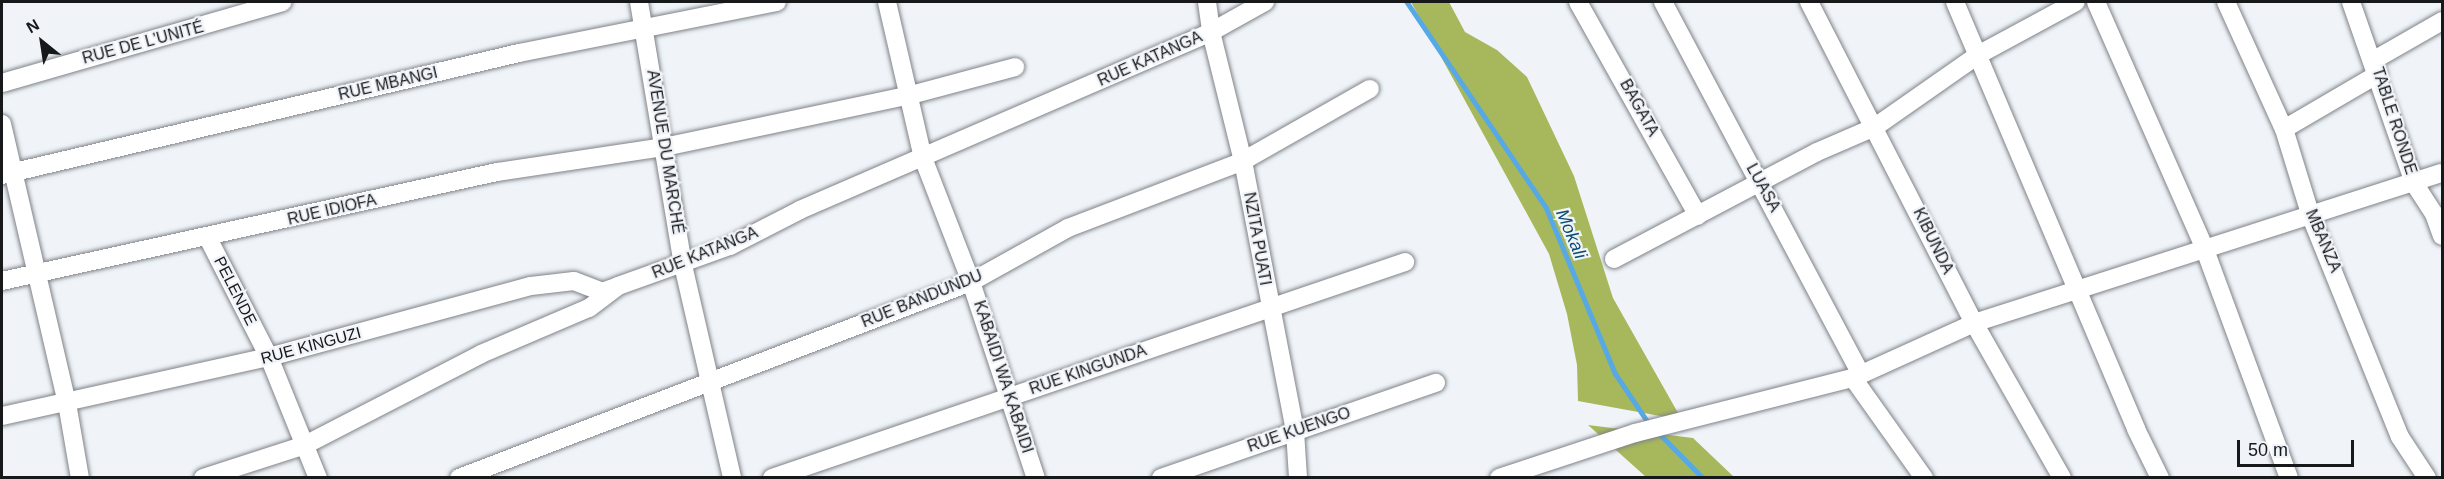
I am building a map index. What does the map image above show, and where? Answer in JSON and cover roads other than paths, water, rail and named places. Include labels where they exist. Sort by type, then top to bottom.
[{"type":"street","name":"RUE DE L'UNITÉ","points":[[2,83],[283,2]]},
{"type":"street","name":"AVENUE DU MARCHÉ","points":[[639,2],[683,265],[708,383],[732,477]]},
{"type":"street","name":"RUE MBANGI","points":[[7,175],[519,53],[777,2]]},
{"type":"street","name":"KABAIDI WA KABAIDI","points":[[887,2],[923,158],[971,282],[1036,477]]},
{"type":"street","name":"NZITA PUATI","points":[[1207,2],[1211,32],[1244,160],[1270,308],[1295,431],[1298,477]]},
{"type":"street","name":"RUE KATANGA","points":[[203,477],[306,445],[481,354],[589,308],[618,286],[683,265],[1211,32],[1264,2]]},
{"type":"street","name":"BAGATA","points":[[1578,2],[1698,216]]},
{"type":"street","name":"LUASA","points":[[1663,2],[1760,182],[1857,376],[1924,477]]},
{"type":"street","name":"KIBUNDA","points":[[1809,2],[1974,323],[2062,477]]},
{"type":"street","points":[[1955,2],[2079,289],[2136,429],[2160,477]]},
{"type":"street","points":[[1614,259],[1760,182],[1875,127],[1977,55],[2076,2]]},
{"type":"street","points":[[2096,2],[2204,247],[2289,477]]},
{"type":"street","name":"MBANZA","points":[[2226,2],[2284,129],[2311,217],[2400,437],[2427,477]]},
{"type":"street","name":"TABLE RONDE","points":[[2351,2],[2376,67],[2414,183],[2434,214],[2442,236]]},
{"type":"street","points":[[2284,129],[2442,21]]},
{"type":"street","name":"RUE IDIOFA","points":[[2,281],[208,238],[497,172],[664,147],[907,96],[1015,67]]},
{"type":"street","name":"RUE BANDUNDU","points":[[459,477],[971,282],[1068,228],[1244,160],[1370,89]]},
{"type":"street","points":[[2,124],[7,175],[35,273],[67,402],[80,477]]},
{"type":"street","points":[[1499,477],[1635,433],[1857,376],[1974,323],[2204,247],[2311,217],[2442,173]]},
{"type":"street","name":"PELENDE","points":[[208,238],[269,357],[318,477]]},
{"type":"street","name":"RUE KINGUNDA","points":[[772,477],[1405,262]]},
{"type":"street","name":"RUE KINGUZI","points":[[2,417],[269,357],[531,286],[574,281],[603,292],[618,286]]},
{"type":"street","name":"RUE KUENGO","points":[[1161,477],[1436,383]]},
{"type":"waterway","name":"Mokali","points":[[1407,2],[1546,207],[1615,373],[1650,425]]},
{"type":"waterway","name":"Mokali","points":[[1659,433],[1703,478]]}]
